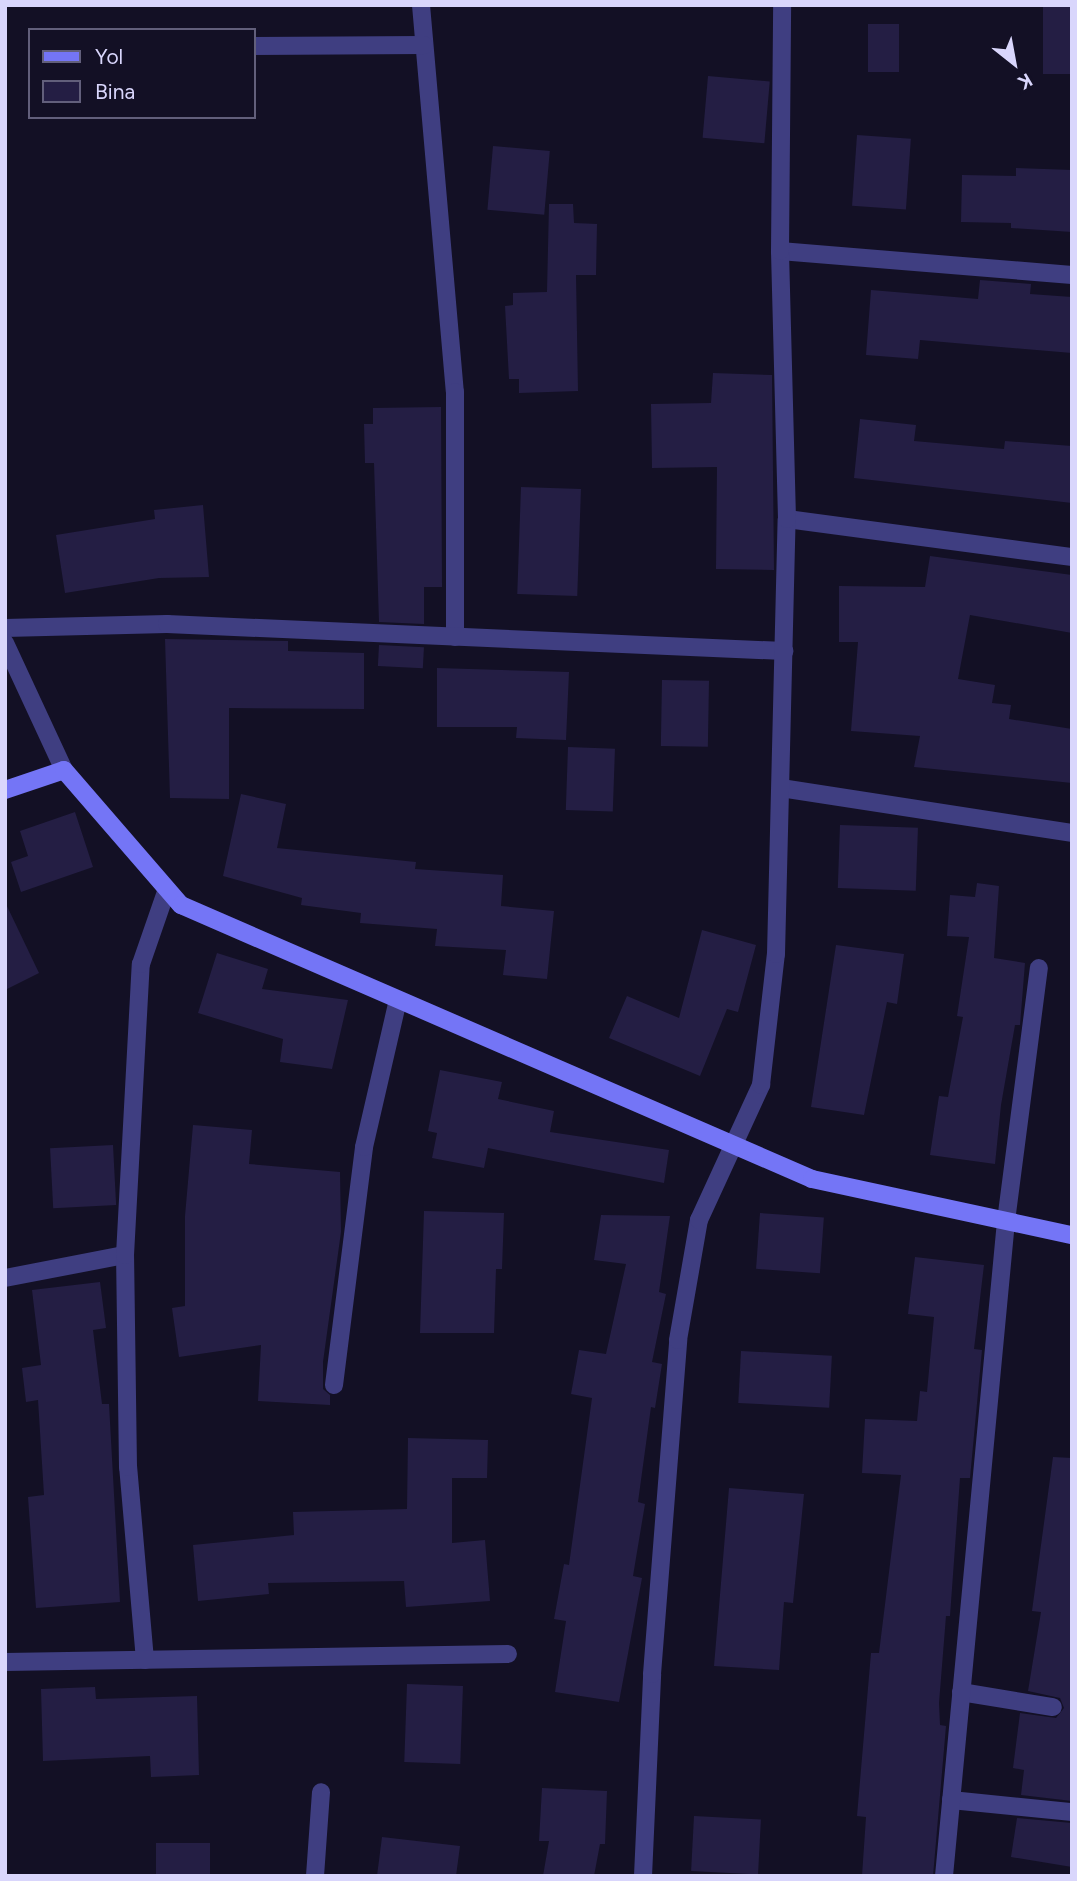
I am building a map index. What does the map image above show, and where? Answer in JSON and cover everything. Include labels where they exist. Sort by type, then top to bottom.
[{"type":"street","points":[[421,5],[455,392],[455,637]]},
{"type":"street","points":[[643,1876],[652,1674],[678,1340],[699,1220],[736,1146],[761,1085],[776,954],[787,519],[780,251],[782,5]]},
{"type":"street","points":[[256,46],[424,45]]},
{"type":"street","points":[[780,251],[1072,275]]},
{"type":"street","points":[[787,519],[1072,557]]},
{"type":"street","points":[[5,628],[167,624],[784,652]]},
{"type":"street","points":[[5,643],[64,770],[181,905],[813,1179],[1072,1235]]},
{"type":"street","points":[[5,790],[64,770]]},
{"type":"street","points":[[780,788],[1072,833]]},
{"type":"street","points":[[145,1660],[128,1467],[125,1255],[141,964],[167,889]]},
{"type":"street","points":[[944,1876],[1006,1221],[1039,968]]},
{"type":"street","points":[[334,1385],[364,1147],[398,1000]]},
{"type":"street","points":[[5,1278],[125,1255]]},
{"type":"street","points":[[5,1662],[508,1654]]},
{"type":"street","points":[[961,1692],[1053,1707]]},
{"type":"street","points":[[315,1876],[320,1792]]},
{"type":"street","points":[[951,1800],[1072,1812]]},
{"type":"building","points":[[1043,5],[1072,5],[1072,74],[1043,74]]},
{"type":"building","points":[[868,24],[899,24],[899,72],[868,72]]},
{"type":"building","points":[[708,76],[770,81],[764,143],[703,138]]},
{"type":"building","points":[[857,135],[911,139],[906,210],[852,206]]},
{"type":"building","points":[[493,146],[550,151],[544,215],[487,210]]},
{"type":"building","points":[[1016,168],[1072,170],[1072,232],[1011,228],[1011,223],[961,222],[962,175],[1016,176]]},
{"type":"building","points":[[549,204],[573,204],[574,223],[597,224],[596,275],[576,275],[578,391],[519,393],[519,379],[509,379],[505,306],[513,305],[513,293],[547,292]]},
{"type":"building","points":[[980,280],[1031,284],[1030,294],[1072,297],[1072,353],[920,340],[918,359],[866,355],[871,290],[978,299]]},
{"type":"building","points":[[713,373],[772,375],[774,570],[716,569],[717,467],[652,468],[651,404],[711,403]]},
{"type":"building","points":[[441,407],[442,587],[424,587],[424,624],[379,622],[374,463],[365,463],[364,424],[373,424],[373,408]]},
{"type":"building","points":[[860,419],[916,425],[914,441],[1004,449],[1005,441],[1072,446],[1072,503],[854,478]]},
{"type":"building","points":[[521,487],[581,489],[577,596],[517,594]]},
{"type":"building","points":[[203,505],[209,577],[159,578],[65,593],[56,535],[155,519],[154,510]]},
{"type":"building","points":[[930,556],[1072,575],[1072,633],[970,615],[958,679],[995,685],[992,703],[1011,705],[1009,719],[1072,729],[1072,783],[914,767],[920,736],[851,731],[858,642],[839,642],[839,586],[925,587]]},
{"type":"building","points":[[165,639],[288,641],[288,651],[364,653],[364,709],[229,708],[229,799],[170,798]]},
{"type":"building","points":[[379,645],[424,647],[423,668],[378,666]]},
{"type":"building","points":[[437,668],[569,672],[566,740],[516,738],[517,727],[437,727]]},
{"type":"building","points":[[662,680],[709,681],[708,747],[661,746]]},
{"type":"building","points":[[568,747],[615,749],[613,812],[566,810]]},
{"type":"building","points":[[241,794],[286,804],[277,848],[416,862],[415,869],[503,875],[501,906],[554,911],[547,979],[503,975],[506,950],[435,946],[437,929],[360,923],[361,913],[301,905],[302,898],[223,876]]},
{"type":"building","points":[[75,812],[93,867],[21,892],[11,862],[28,856],[20,831]]},
{"type":"building","points":[[840,825],[918,828],[916,891],[838,888]]},
{"type":"building","points":[[977,883],[999,886],[994,958],[1025,963],[1020,1025],[1015,1025],[1001,1105],[995,1164],[930,1155],[939,1096],[948,1097],[963,1017],[957,1016],[969,937],[947,936],[950,895],[975,897]]},
{"type":"building","points":[[5,902],[39,973],[5,990]]},
{"type":"building","points":[[702,930],[756,945],[738,1012],[727,1009],[700,1076],[609,1038],[627,996],[679,1018]]},
{"type":"building","points":[[836,945],[904,954],[897,1004],[887,1002],[864,1115],[811,1107]]},
{"type":"building","points":[[217,953],[268,969],[262,989],[348,1000],[332,1069],[280,1062],[283,1039],[198,1013]]},
{"type":"building","points":[[440,1070],[502,1082],[498,1099],[554,1111],[550,1132],[669,1150],[664,1183],[488,1148],[484,1168],[432,1158],[437,1133],[428,1131]]},
{"type":"building","points":[[193,1125],[252,1130],[249,1164],[340,1172],[341,1232],[323,1362],[323,1389],[330,1395],[330,1405],[258,1401],[261,1345],[179,1357],[172,1308],[185,1306],[185,1216]]},
{"type":"building","points":[[113,1145],[116,1205],[53,1208],[50,1148]]},
{"type":"building","points":[[424,1211],[504,1213],[502,1269],[496,1269],[494,1333],[420,1333]]},
{"type":"building","points":[[760,1213],[824,1217],[820,1273],[756,1269]]},
{"type":"building","points":[[601,1215],[670,1216],[659,1292],[666,1294],[652,1362],[662,1364],[655,1408],[651,1407],[638,1502],[645,1504],[633,1576],[642,1578],[619,1702],[555,1692],[566,1621],[554,1619],[564,1564],[569,1565],[592,1398],[571,1394],[579,1350],[606,1354],[626,1264],[594,1260]]},
{"type":"building","points":[[915,1257],[984,1265],[974,1349],[982,1350],[970,1478],[960,1478],[950,1616],[946,1616],[939,1703],[940,1725],[946,1726],[933,1876],[862,1876],[866,1817],[857,1816],[871,1653],[879,1653],[901,1475],[862,1473],[865,1419],[917,1421],[920,1391],[927,1392],[934,1317],[908,1314]]},
{"type":"building","points":[[100,1282],[106,1328],[93,1330],[102,1404],[109,1404],[120,1602],[36,1608],[28,1497],[44,1495],[38,1400],[26,1402],[22,1368],[41,1365],[32,1290]]},
{"type":"building","points":[[741,1351],[832,1356],[829,1408],[738,1403]]},
{"type":"building","points":[[408,1438],[488,1440],[487,1478],[452,1478],[452,1543],[485,1540],[490,1601],[406,1607],[404,1581],[268,1583],[269,1594],[198,1601],[193,1545],[294,1535],[293,1512],[407,1509]]},
{"type":"building","points":[[1053,1457],[1072,1458],[1072,1801],[1021,1795],[1024,1770],[1013,1768],[1020,1713],[1056,1718],[1064,1708],[1060,1698],[1028,1691],[1041,1612],[1032,1611]]},
{"type":"building","points":[[729,1488],[804,1494],[793,1603],[784,1602],[779,1670],[714,1666]]},
{"type":"building","points":[[407,1684],[463,1686],[460,1764],[404,1762]]},
{"type":"building","points":[[95,1687],[96,1699],[197,1696],[199,1775],[151,1777],[150,1756],[43,1761],[41,1689]]},
{"type":"building","points":[[542,1788],[607,1791],[605,1844],[600,1844],[594,1876],[543,1876],[549,1841],[539,1841]]},
{"type":"building","points":[[694,1816],[761,1820],[758,1874],[691,1871]]},
{"type":"building","points":[[1017,1818],[1072,1823],[1072,1867],[1011,1857]]},
{"type":"building","points":[[382,1837],[460,1846],[456,1876],[377,1876]]},
{"type":"building","points":[[156,1843],[210,1843],[210,1876],[156,1876]]}]
